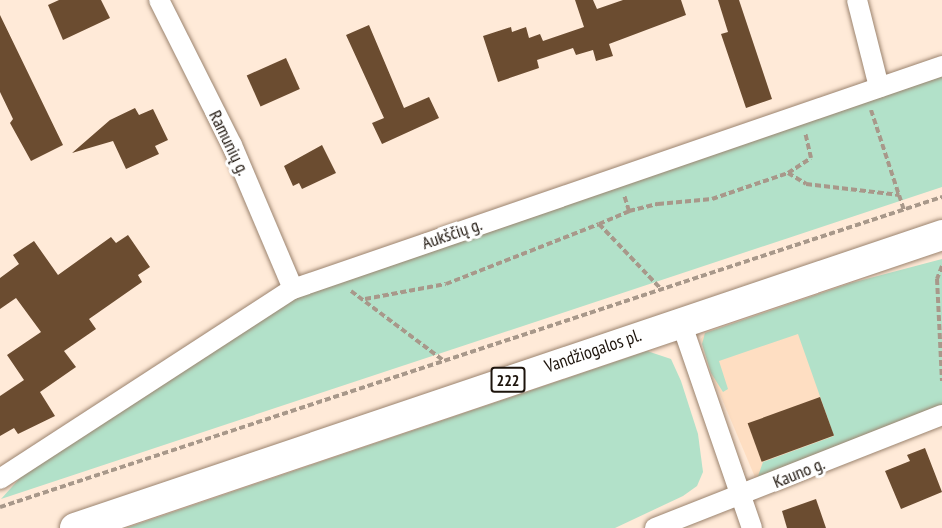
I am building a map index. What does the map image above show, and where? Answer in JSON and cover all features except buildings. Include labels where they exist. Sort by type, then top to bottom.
[{"type":"main road","name":"Vandžiogalos pl.","points":[[75,528],[942,235]]},
{"type":"street","name":"Ramunių g.","points":[[159,0],[232,145],[293,290]]},
{"type":"street","points":[[857,0],[873,90]]},
{"type":"street","name":"Aukščių g.","points":[[0,479],[293,290],[942,66]]},
{"type":"street","points":[[681,322],[752,528]]},
{"type":"street","name":"Kauno g.","points":[[655,528],[739,492],[760,489],[942,415]]},
{"type":"path","points":[[873,90],[904,210]]},
{"type":"path","points":[[365,299],[446,284],[629,211],[658,204],[712,199],[788,173],[811,158],[798,115]]},
{"type":"path","points":[[788,173],[806,184],[899,195]]},
{"type":"path","points":[[619,177],[629,211]]},
{"type":"path","points":[[0,507],[189,448],[443,360],[942,197]]},
{"type":"path","points":[[599,224],[662,290]]},
{"type":"path","points":[[942,266],[937,279],[942,381]]},
{"type":"path","points":[[327,277],[365,299],[443,360]]},
{"type":"shaded area","points":[[851,283],[925,401],[760,489],[711,373],[701,339],[705,333]]},
{"type":"green space","points":[[942,66],[942,187],[1,499],[48,447],[293,289]]},
{"type":"green space","points":[[942,259],[942,415],[757,479],[763,462],[834,436],[798,334],[719,361],[728,389],[723,392],[711,373],[702,344],[705,333],[851,283]]},
{"type":"green space","points":[[647,351],[671,359],[681,381],[698,434],[703,472],[697,486],[683,496],[615,528],[126,528]]}]
